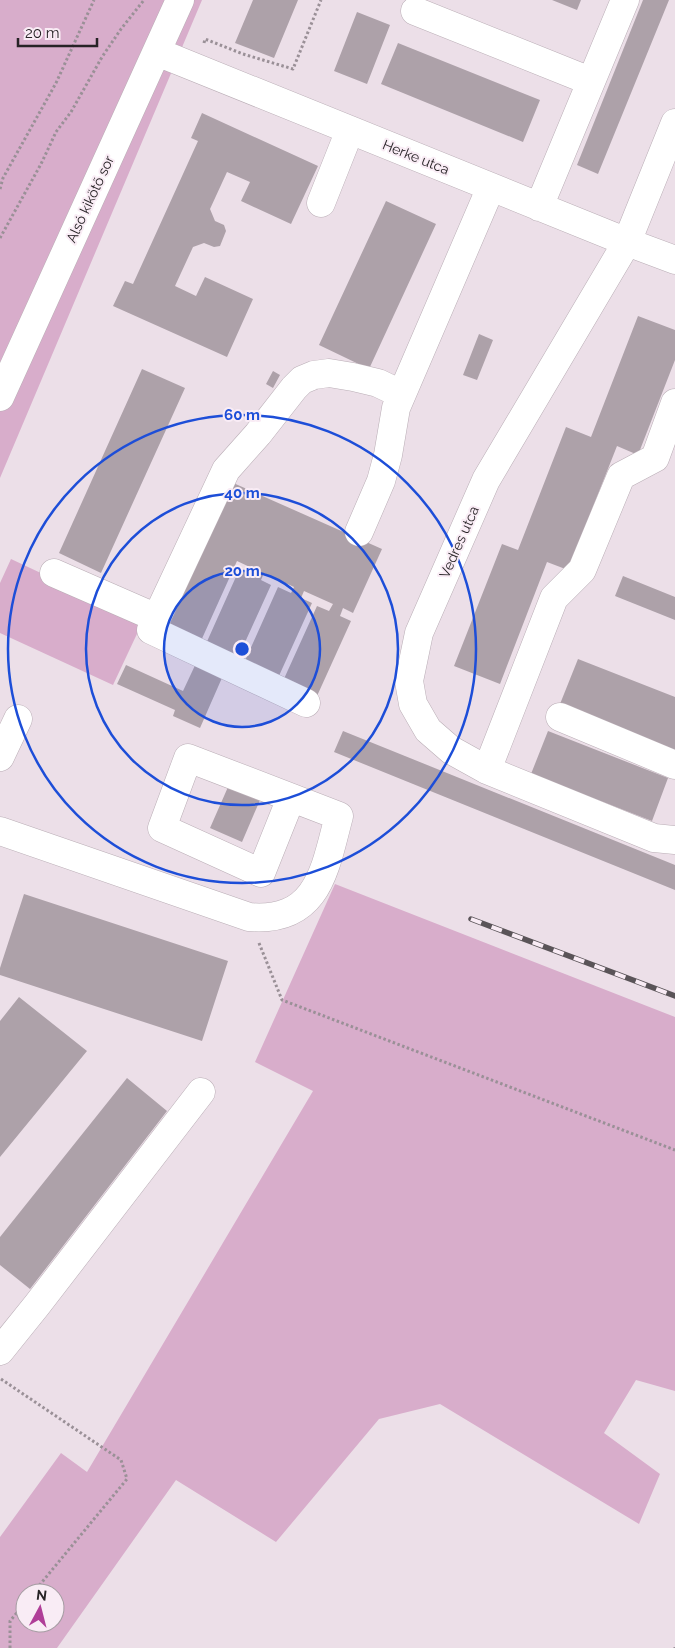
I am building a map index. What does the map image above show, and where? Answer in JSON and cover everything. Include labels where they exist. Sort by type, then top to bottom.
[{"type":"street","name":"Alsó kikötő sor","points":[[0,397],[180,0]]},
{"type":"street","points":[[539,207],[625,0]]},
{"type":"street","points":[[415,11],[590,81]]},
{"type":"street","name":"Herke utca","points":[[158,52],[491,188],[675,260]]},
{"type":"street","name":"Vedres utca","points":[[674,837],[654,838],[487,770],[451,750],[428,730],[413,704],[409,681],[419,634],[486,480],[627,242],[675,123]]},
{"type":"street","points":[[321,203],[350,130]]},
{"type":"street","points":[[359,532],[381,481],[388,455],[396,408],[491,188]]},
{"type":"street","points":[[306,703],[151,630],[226,470],[302,380],[314,374],[329,373],[378,383],[402,394]]},
{"type":"street","points":[[487,770],[554,598],[582,570],[621,476],[654,458],[675,403]]},
{"type":"street","points":[[54,573],[157,618]]},
{"type":"street","points":[[560,717],[675,765]]},
{"type":"street","points":[[0,757],[18,718]]},
{"type":"street","points":[[0,831],[249,917],[264,918],[277,916],[301,905],[315,891],[324,875],[339,816],[188,758],[162,828],[261,873],[291,798]]},
{"type":"street","points":[[0,1351],[201,1092]]},
{"type":"path","points":[[0,189],[3,178],[56,83],[94,0]]},
{"type":"path","points":[[0,238],[56,132],[71,112],[102,57],[144,0]]},
{"type":"path","points":[[227,47],[293,69],[321,0]]},
{"type":"path","points":[[249,917],[282,1000],[675,1150]]},
{"type":"path","points":[[0,1378],[121,1460],[127,1479],[41,1583]]},
{"type":"path","points":[[10,1648],[10,1621],[15,1615]]},
{"type":"shaded area","points":[[0,0],[202,0],[0,478]]},
{"type":"shaded area","points":[[11,559],[143,621],[113,685],[0,633],[0,583]]},
{"type":"shaded area","points":[[335,884],[675,1017],[675,1391],[636,1380],[604,1433],[660,1474],[639,1524],[440,1404],[379,1419],[276,1542],[176,1480],[57,1648],[0,1648],[0,1537],[61,1453],[87,1472],[313,1091],[255,1062]]},
{"type":"building","points":[[253,0],[298,0],[274,58],[235,43]]},
{"type":"building","points":[[552,0],[581,0],[577,10]]},
{"type":"building","points":[[643,0],[669,0],[598,174],[577,165]]},
{"type":"building","points":[[357,12],[390,25],[367,84],[334,71]]},
{"type":"building","points":[[398,43],[540,100],[523,142],[381,84]]},
{"type":"building","points":[[202,113],[318,166],[291,224],[241,201],[250,182],[227,172],[210,209],[215,221],[224,225],[226,231],[220,246],[214,247],[204,243],[193,247],[175,286],[196,296],[205,277],[253,299],[227,357],[113,306],[125,281],[133,284],[198,141],[191,138]]},
{"type":"building","points":[[386,201],[436,224],[369,369],[319,345]]},
{"type":"building","points":[[638,316],[675,330],[675,360],[638,455],[617,446],[568,570],[547,562],[500,684],[454,666],[502,544],[518,550],[566,427],[591,437]]},
{"type":"building","points":[[479,334],[493,340],[477,380],[463,375]]},
{"type":"building","points":[[142,369],[185,388],[101,573],[59,553]]},
{"type":"building","points":[[273,371],[280,375],[273,388],[266,384]]},
{"type":"building","points":[[231,482],[382,549],[353,613],[343,608],[340,616],[351,621],[317,696],[283,681],[317,606],[329,611],[333,604],[304,591],[301,598],[312,603],[278,678],[244,663],[278,587],[291,593],[294,587],[264,573],[261,580],[271,585],[237,660],[205,646],[239,570],[251,575],[254,569],[237,561],[200,643],[165,627]]},
{"type":"building","points":[[623,576],[675,597],[675,620],[615,596]]},
{"type":"building","points":[[198,659],[225,671],[200,728],[173,716],[175,710],[117,684],[126,665],[183,691]]},
{"type":"building","points":[[578,659],[675,697],[675,750],[560,704]]},
{"type":"building","points":[[343,731],[675,865],[675,890],[334,752]]},
{"type":"building","points":[[548,731],[668,778],[652,821],[531,774]]},
{"type":"building","points":[[228,787],[260,800],[242,842],[210,828]]},
{"type":"building","points":[[24,894],[228,961],[202,1041],[0,975],[0,968]]},
{"type":"building","points":[[19,997],[87,1051],[0,1157],[0,1021]]},
{"type":"building","points":[[127,1078],[167,1111],[30,1289],[0,1265],[0,1237]]},
{"type":"railway","points":[[471,919],[675,996]]}]
